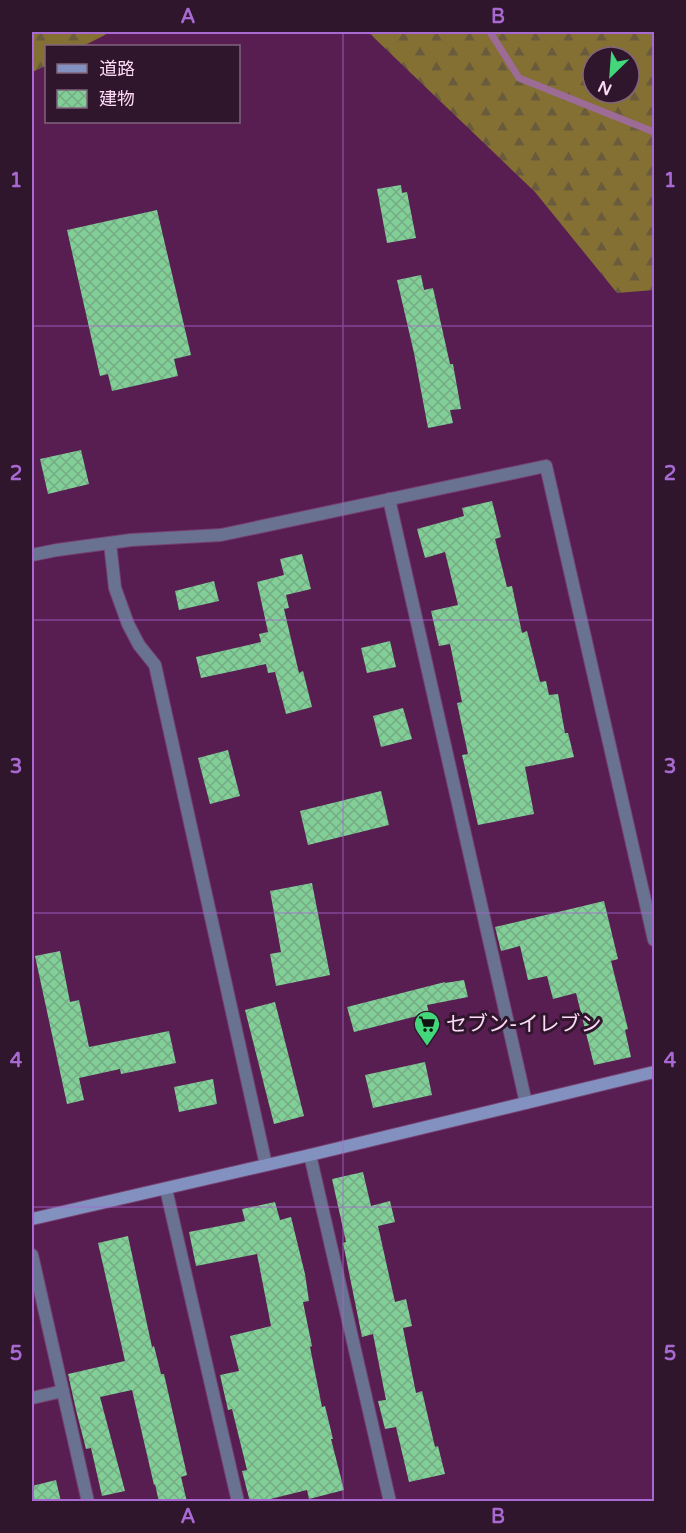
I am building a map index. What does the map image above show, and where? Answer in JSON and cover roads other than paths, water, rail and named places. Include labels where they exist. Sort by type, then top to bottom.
[{"type":"street","points":[[32,555],[131,540],[221,535],[546,466],[654,940]]},
{"type":"street","points":[[388,499],[526,1103]]},
{"type":"street","points":[[110,543],[115,588],[139,645],[155,665],[266,1165]]},
{"type":"street","points":[[32,1219],[654,1072]]},
{"type":"street","points":[[310,1155],[390,1502]]},
{"type":"street","points":[[166,1189],[238,1502]]},
{"type":"street","points":[[32,1255],[88,1502]]},
{"type":"street","points":[[32,1398],[63,1391]]},
{"type":"waterway","points":[[490,32],[519,78],[654,132]]},
{"type":"place","name":"セブン-イレブン","points":[[427,1047]]}]
